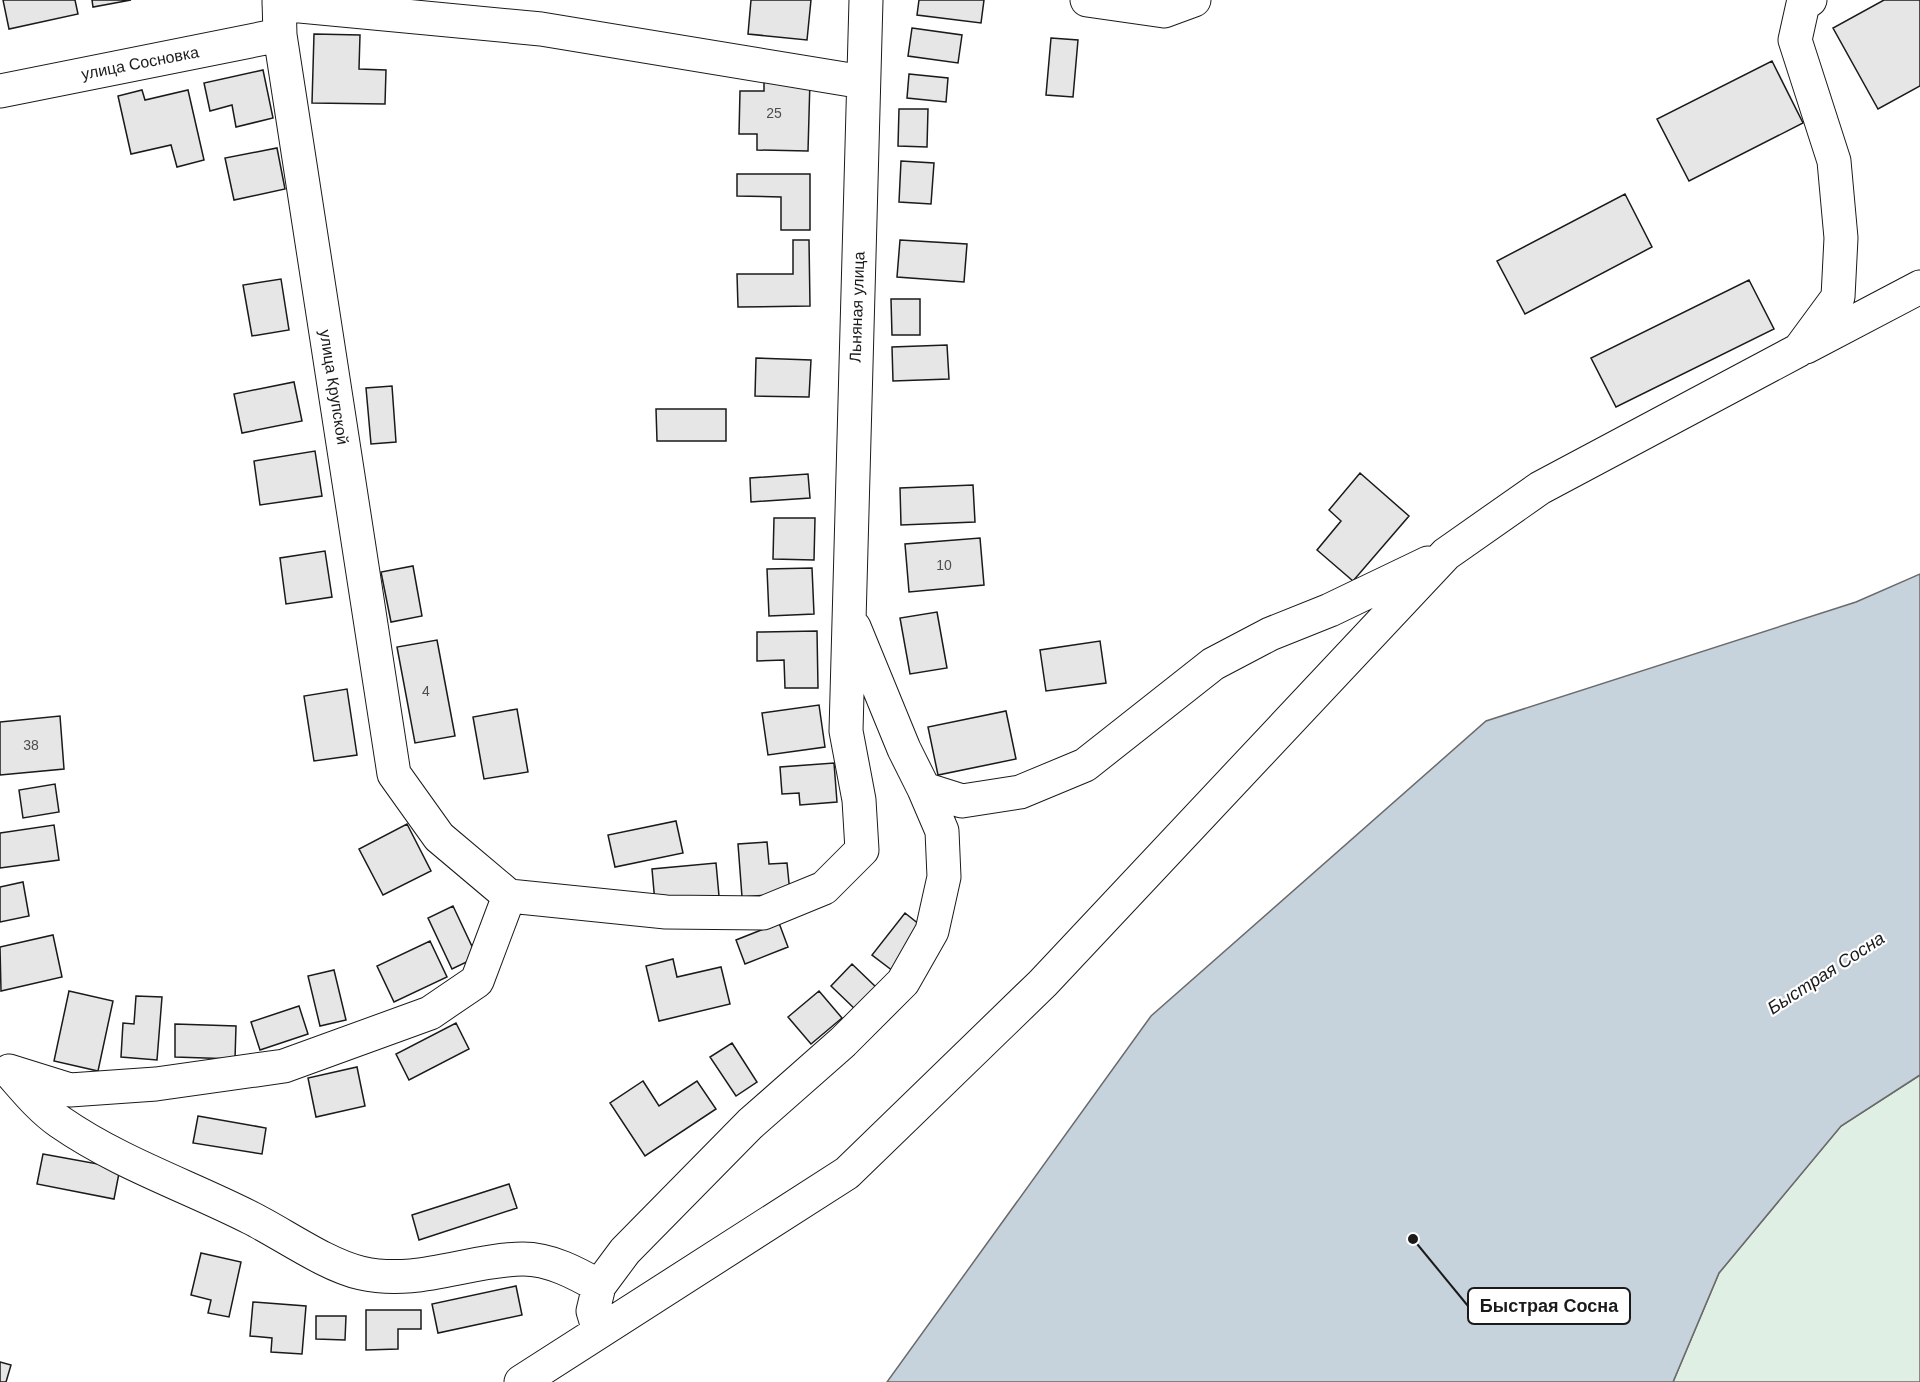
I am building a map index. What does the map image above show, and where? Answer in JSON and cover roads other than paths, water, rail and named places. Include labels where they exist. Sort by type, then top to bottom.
[{"type":"street","name":"Льняная улица","points":[[509,896],[666,912],[764,913],[824,888],[862,850],[859,800],[846,731],[866,0]]},
{"type":"street","points":[[1087,0],[1164,11],[1194,0]]},
{"type":"street","points":[[1799,350],[1838,297],[1841,238],[1834,161],[1796,40],[1803,4],[1810,0]]},
{"type":"street","name":"улица Сосновка","points":[[0,91],[279,13],[541,29],[863,82]]},
{"type":"street","name":"улица Крупской","points":[[279,13],[394,774],[438,837],[509,896]]},
{"type":"street","points":[[924,789],[962,801],[1020,792],[1085,765],[1213,664],[1270,634],[1330,610],[1446,554],[1540,488],[1920,287]]},
{"type":"street","points":[[522,1382],[847,1173],[1043,983],[1446,554]]},
{"type":"street","points":[[599,1331],[593,1311],[599,1286],[625,1251],[750,1124],[843,1042],[903,982],[932,931],[944,877],[942,831],[904,749],[848,614]]},
{"type":"street","points":[[4,1065],[70,1090],[156,1084],[284,1066],[430,1013],[477,981],[509,896]]},
{"type":"street","points":[[4,1065],[32,1098],[60,1122],[118,1156],[251,1218],[319,1255],[360,1273],[421,1277],[524,1259],[565,1267],[599,1286]]},
{"type":"water","points":[[1920,574],[1920,1075],[1841,1126],[1719,1273],[1673,1382],[887,1382],[1151,1016],[1486,721],[1856,602]]},
{"type":"place","name":"Быстрая Сосна","points":[[1413,1239]]}]
